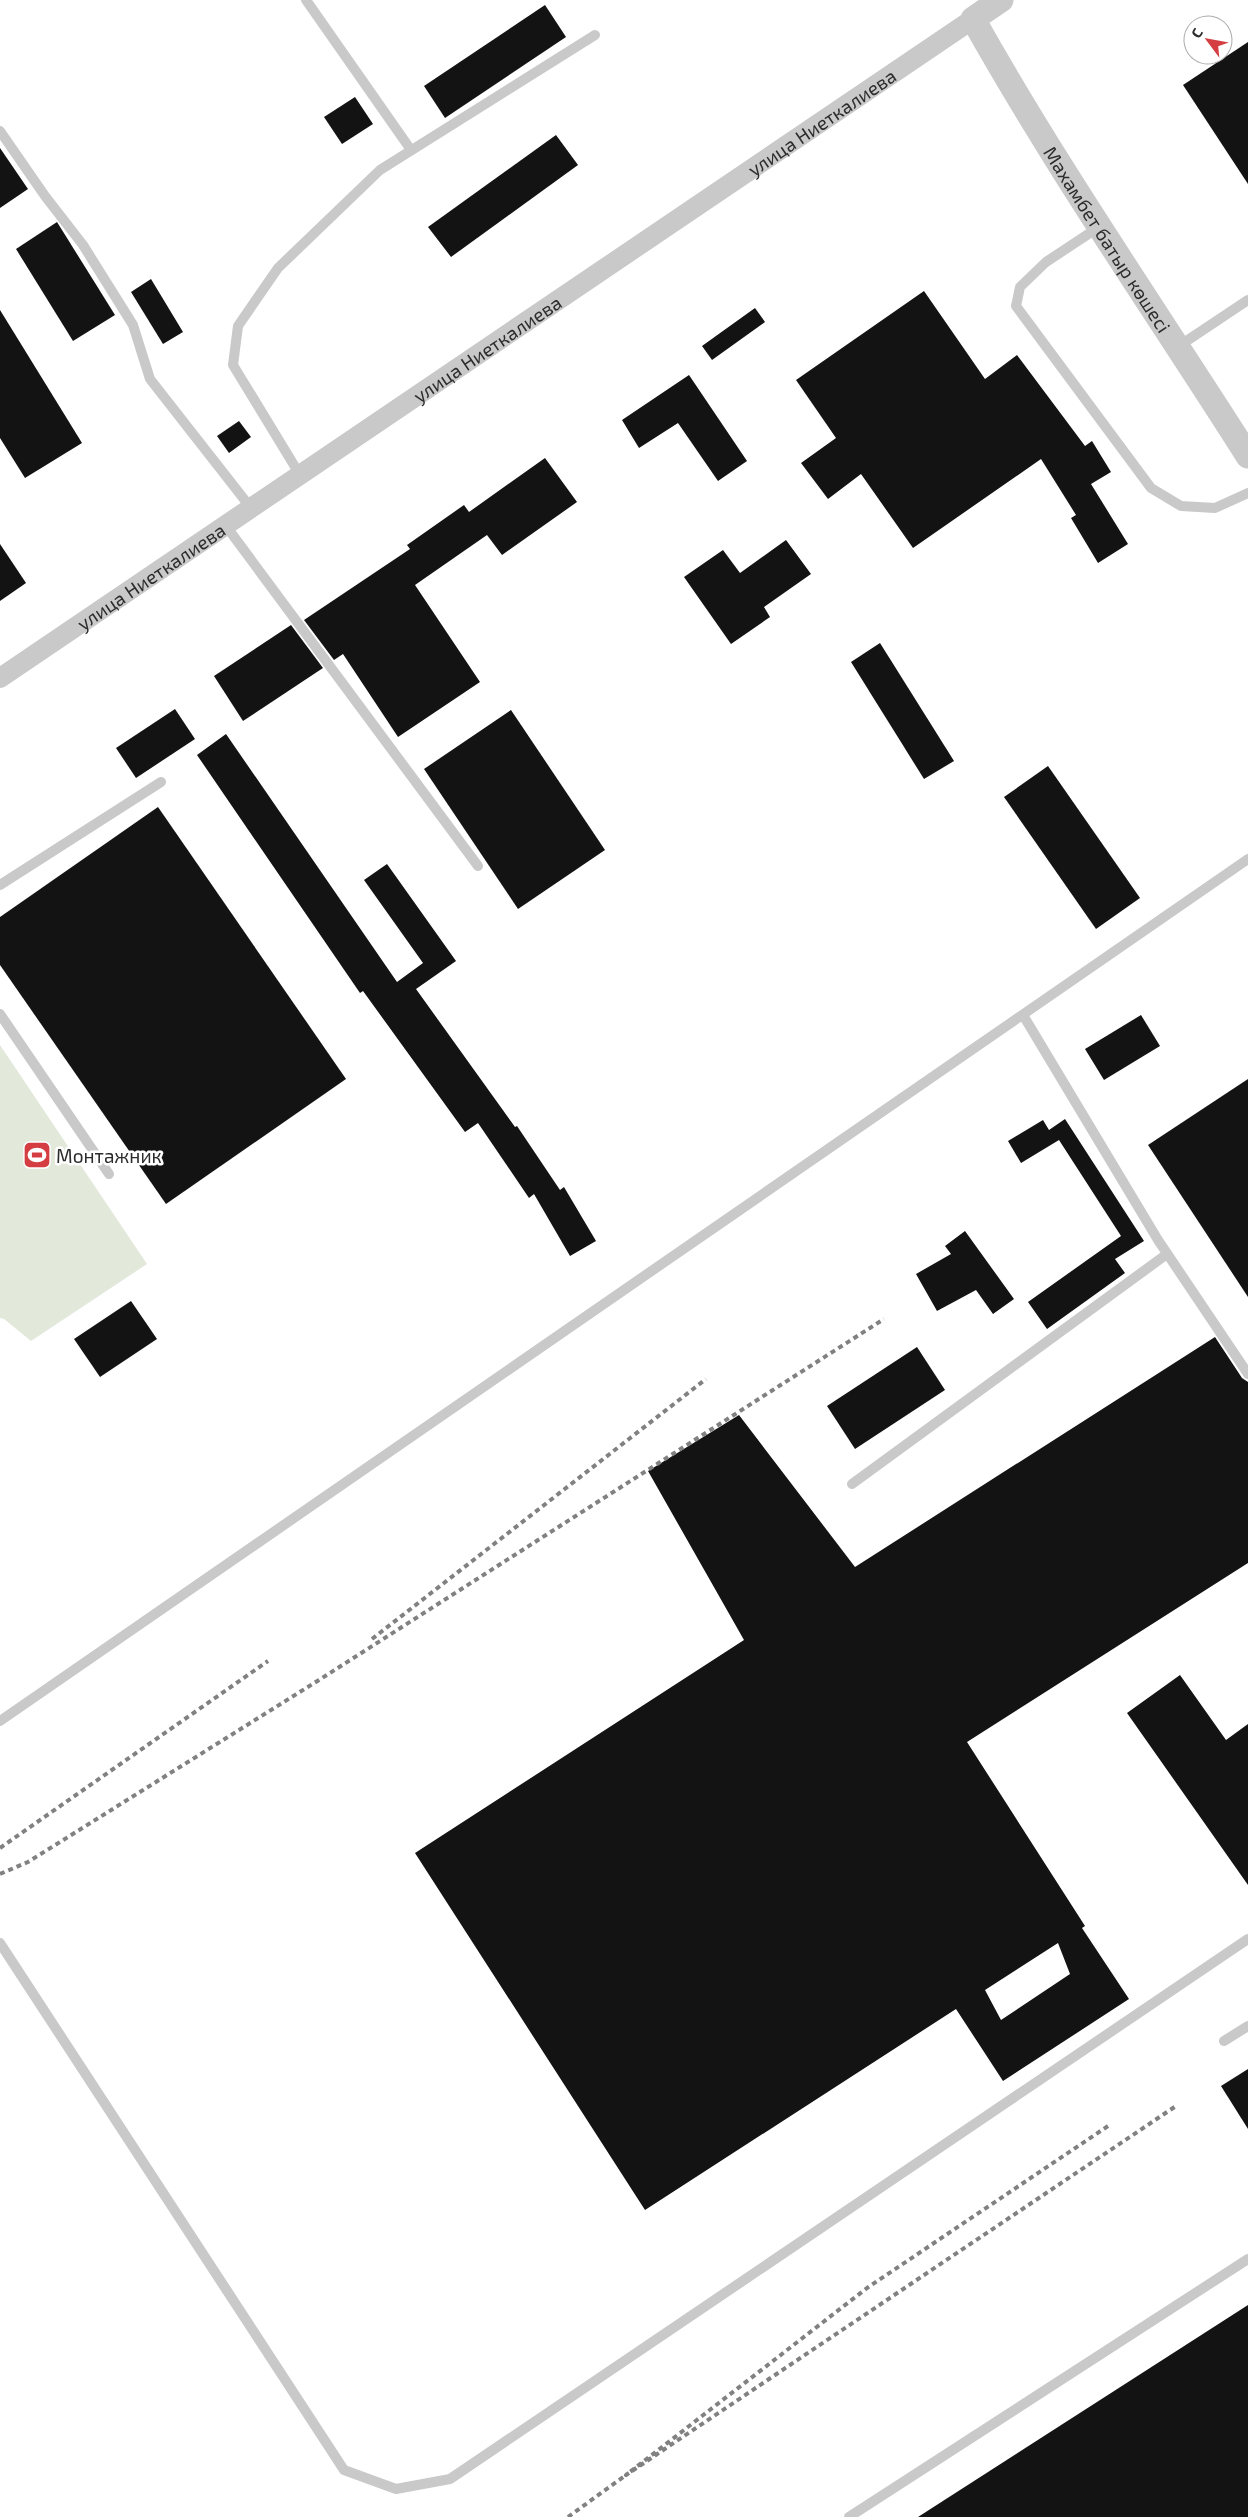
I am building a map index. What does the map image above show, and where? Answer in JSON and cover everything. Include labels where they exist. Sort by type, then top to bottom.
[{"type":"street","points":[[973,19],[1002,0]]},
{"type":"street","name":"Махамбет батыр көшесі","points":[[973,19],[1008,81],[1099,227],[1179,346],[1248,456]]},
{"type":"street","name":"улица Ниеткалиева","points":[[0,678],[973,19]]},
{"type":"lane","points":[[306,0],[411,150]]},
{"type":"lane","points":[[300,475],[233,365],[238,326],[278,268],[380,170],[595,35]]},
{"type":"lane","points":[[0,131],[45,196],[83,245],[133,325],[150,379],[251,508]]},
{"type":"lane","points":[[1099,227],[1046,262],[1033,274],[1020,287],[1016,306],[1151,488],[1181,506],[1215,508],[1248,493]]},
{"type":"lane","points":[[1179,346],[1248,300]]},
{"type":"lane","points":[[226,526],[478,866]]},
{"type":"lane","points":[[0,885],[161,782]]},
{"type":"lane","points":[[0,1721],[1248,859]]},
{"type":"lane","points":[[0,1014],[108,1174]]},
{"type":"lane","points":[[1023,1015],[1167,1254],[1248,1374]]},
{"type":"lane","points":[[852,1484],[1167,1254]]},
{"type":"lane","points":[[0,1943],[344,2470],[396,2489],[450,2479],[1248,1939]]},
{"type":"lane","points":[[1224,2041],[1248,2026]]},
{"type":"lane","points":[[849,2517],[1248,2259]]},
{"type":"shaded area","name":"Монтажник","points":[[0,1045],[147,1264],[31,1341],[4,1319],[0,1318]]},
{"type":"building","points":[[545,5],[566,37],[445,118],[424,86]]},
{"type":"building","points":[[1248,42],[1248,184],[1183,85],[1213,65],[1233,65],[1233,52]]},
{"type":"building","points":[[355,97],[373,124],[342,144],[324,117]]},
{"type":"building","points":[[556,135],[578,165],[451,257],[428,227]]},
{"type":"building","points":[[0,148],[28,189],[0,208]]},
{"type":"building","points":[[57,222],[115,315],[73,341],[16,249]]},
{"type":"building","points":[[151,279],[183,332],[163,344],[131,292]]},
{"type":"building","points":[[924,291],[985,379],[1017,355],[1085,446],[1092,441],[1111,472],[1091,484],[1128,544],[1098,563],[1071,518],[1076,515],[1041,459],[913,548],[861,474],[828,499],[801,463],[836,438],[796,380]]},
{"type":"building","points":[[755,308],[765,322],[712,360],[702,346]]},
{"type":"building","points":[[0,310],[82,443],[25,478],[0,438]]},
{"type":"building","points":[[689,375],[747,461],[718,481],[678,423],[639,448],[622,420]]},
{"type":"building","points":[[239,421],[251,437],[229,453],[217,436]]},
{"type":"building","points":[[545,458],[577,502],[502,555],[487,535],[415,585],[480,682],[398,737],[343,654],[334,660],[304,620],[410,549],[407,545],[464,505],[469,512]]},
{"type":"building","points":[[786,540],[811,574],[764,607],[770,617],[731,644],[684,577],[723,550],[740,573]]},
{"type":"building","points":[[0,544],[26,583],[0,601]]},
{"type":"building","points":[[291,625],[323,668],[243,721],[214,676]]},
{"type":"building","points":[[880,643],[954,761],[924,779],[851,662]]},
{"type":"building","points":[[175,709],[195,739],[136,778],[116,748]]},
{"type":"building","points":[[511,710],[605,850],[518,909],[424,769]]},
{"type":"building","points":[[226,734],[397,982],[423,963],[364,880],[387,864],[456,961],[416,989],[515,1127],[517,1126],[560,1190],[564,1187],[596,1241],[570,1256],[534,1194],[529,1198],[478,1123],[465,1132],[363,991],[360,993],[197,755]]},
{"type":"building","points":[[1048,766],[1140,898],[1096,929],[1004,797]]},
{"type":"building","points":[[158,807],[346,1079],[166,1204],[0,965],[0,917]]},
{"type":"building","points":[[1141,1015],[1160,1046],[1104,1080],[1085,1049]]},
{"type":"building","points":[[1248,1079],[1248,1297],[1148,1145]]},
{"type":"building","points":[[1065,1119],[1144,1241],[1115,1259],[1125,1273],[1047,1329],[1028,1302],[1121,1236],[1059,1140],[1021,1163],[1008,1141],[1043,1120],[1049,1130]]},
{"type":"building","points":[[965,1231],[1014,1299],[993,1314],[976,1290],[937,1311],[916,1274],[951,1254],[945,1246]]},
{"type":"building","points":[[131,1301],[157,1339],[100,1377],[74,1339]]},
{"type":"building","points":[[1215,1337],[1242,1378],[1248,1382],[1248,1563],[967,1742],[1085,1926],[1082,1928],[1129,1999],[1003,2081],[956,2009],[645,2210],[415,1853],[744,1640],[648,1471],[739,1415],[855,1567]],"holes":[[[1058,1943],[1070,1974],[1001,2020],[985,1990]]]},
{"type":"building","points":[[917,1347],[945,1390],[855,1449],[827,1406]]},
{"type":"building","points":[[1180,1675],[1226,1740],[1248,1724],[1248,1885],[1127,1713]]},
{"type":"building","points":[[1248,2069],[1248,2129],[1221,2086]]},
{"type":"building","points":[[1248,2305],[1248,2517],[918,2517]]},
{"type":"railway","points":[[0,1874],[28,1862],[319,1680],[884,1319]]},
{"type":"railway","points":[[372,1639],[706,1379]]},
{"type":"railway","points":[[0,1848],[268,1661]]},
{"type":"railway","points":[[1108,2126],[867,2288],[626,2475],[1176,2106]]},
{"type":"railway","points":[[568,2517],[626,2475]]},
{"type":"place","name":"Монтажник","points":[[37,1155]]}]
